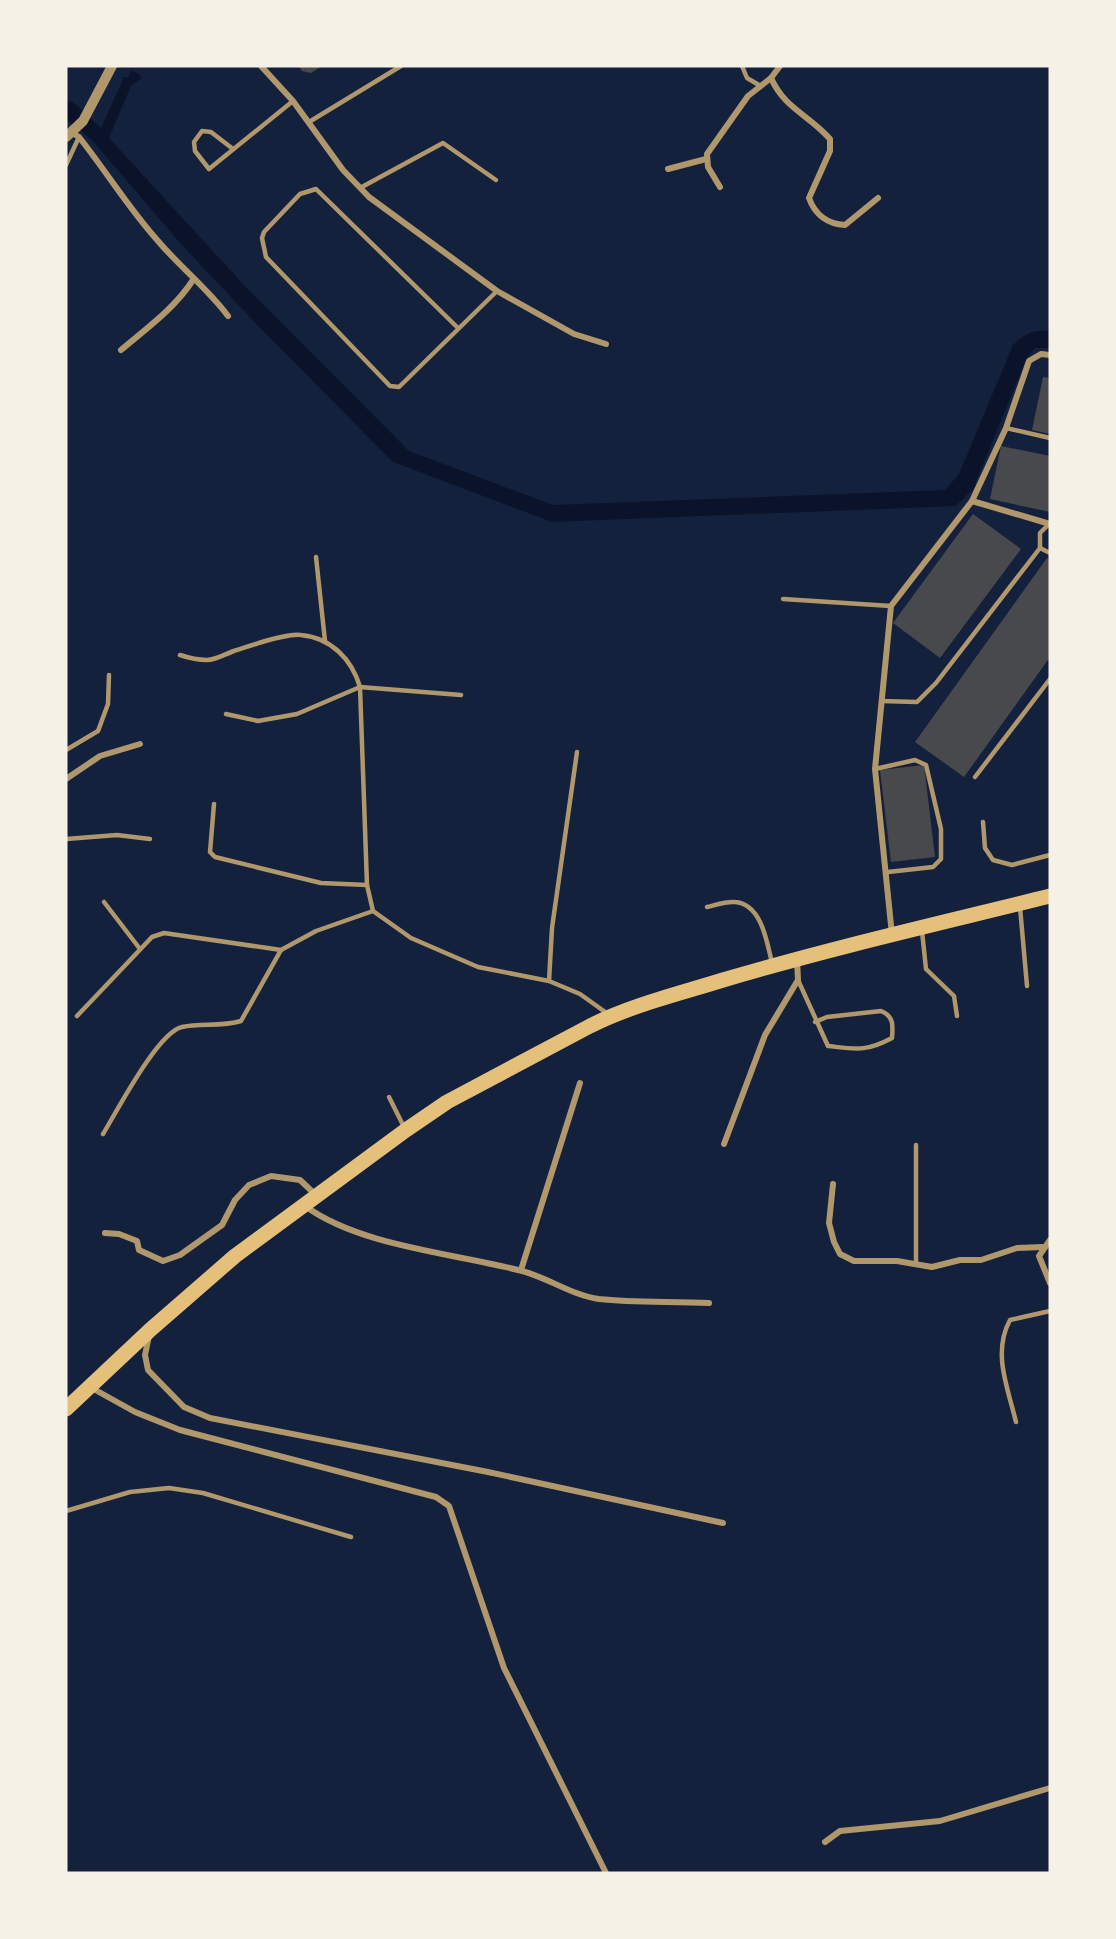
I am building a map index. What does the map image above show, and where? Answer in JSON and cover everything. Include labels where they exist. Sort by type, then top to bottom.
[{"type":"main road","points":[[66,1410],[150,1330],[235,1256],[406,1130],[447,1102],[610,1016],[773,965],[1050,896]]},
{"type":"street","points":[[112,66],[91,108],[72,135],[157,241],[193,280],[217,301],[228,316]]},
{"type":"street","points":[[261,66],[293,101],[343,170],[369,197],[497,291],[574,334],[606,344]]},
{"type":"street","points":[[668,169],[706,159],[748,96],[771,78],[780,66]]},
{"type":"street","points":[[771,78],[779,96],[816,123],[830,139],[830,151],[809,198],[813,208],[831,224],[845,225],[878,198]]},
{"type":"street","points":[[706,159],[720,187]]},
{"type":"street","points":[[122,350],[175,304],[193,280]]},
{"type":"street","points":[[892,936],[888,872],[875,769],[891,606],[972,501],[1006,428],[1029,361],[1041,354],[1050,356]]},
{"type":"street","points":[[972,501],[1050,524]]},
{"type":"street","points":[[66,779],[100,756],[140,744]]},
{"type":"street","points":[[724,1144],[765,1035],[798,980],[797,959]]},
{"type":"street","points":[[521,1270],[580,1083]]},
{"type":"street","points":[[105,1233],[119,1234],[137,1241],[139,1250],[163,1261],[180,1255],[222,1225],[235,1200],[249,1185],[271,1176],[300,1180],[318,1197]]},
{"type":"street","points":[[833,1184],[829,1223],[840,1254],[854,1261],[932,1266],[960,1260],[981,1260],[1017,1248],[1043,1247]]},
{"type":"street","points":[[304,1206],[321,1218],[347,1229],[438,1253],[521,1270],[578,1295],[601,1299],[709,1303]]},
{"type":"street","points":[[1050,1240],[1043,1247],[1039,1262],[1050,1282]]},
{"type":"street","points":[[150,1330],[145,1355],[148,1370],[184,1407],[210,1418],[488,1472],[723,1523]]},
{"type":"street","points":[[90,1387],[135,1412],[180,1430],[436,1497],[449,1506],[504,1668],[606,1873]]},
{"type":"street","points":[[825,1842],[840,1831],[940,1821],[1050,1788]]},
{"type":"lane","points":[[309,122],[401,66]]},
{"type":"lane","points":[[742,66],[747,78],[759,86]]},
{"type":"lane","points":[[233,149],[211,132],[202,131],[194,142],[195,151],[209,169],[293,101]]},
{"type":"lane","points":[[66,165],[72,135]]},
{"type":"lane","points":[[360,188],[443,142],[496,180]]},
{"type":"lane","points":[[458,328],[316,189],[300,194],[264,232],[262,238],[266,257],[390,386],[399,387],[497,291]]},
{"type":"lane","points":[[1006,428],[1050,438]]},
{"type":"lane","points":[[881,701],[917,702],[936,683],[1040,548],[1040,533],[1050,524]]},
{"type":"lane","points":[[1040,548],[1050,553]]},
{"type":"lane","points":[[316,557],[325,641]]},
{"type":"lane","points":[[783,599],[891,606]]},
{"type":"lane","points":[[180,655],[194,660],[210,660],[238,650],[300,634],[325,641],[343,655],[354,670],[360,687],[367,885],[373,911],[411,938],[478,967],[549,981],[580,994],[610,1016]]},
{"type":"lane","points":[[66,750],[98,730],[108,704],[109,675]]},
{"type":"lane","points":[[975,777],[1050,679]]},
{"type":"lane","points":[[226,714],[258,721],[297,714],[360,687],[461,695]]},
{"type":"lane","points":[[549,981],[552,928],[577,752]]},
{"type":"lane","points":[[875,769],[915,760],[926,765],[941,829],[941,859],[933,867],[888,872]]},
{"type":"lane","points":[[214,804],[210,852],[216,857],[321,883],[367,885]]},
{"type":"lane","points":[[983,822],[985,848],[993,860],[1012,865],[1050,855]]},
{"type":"lane","points":[[66,839],[117,835],[150,839]]},
{"type":"lane","points":[[104,902],[140,949]]},
{"type":"lane","points":[[707,907],[737,902],[749,908],[760,921],[773,965]]},
{"type":"lane","points":[[1020,904],[1027,986]]},
{"type":"lane","points":[[104,1134],[160,1042],[180,1027],[224,1026],[241,1021],[281,950],[316,931],[373,911]]},
{"type":"lane","points":[[921,928],[927,969],[954,996],[957,1016]]},
{"type":"lane","points":[[77,1016],[152,937],[164,933],[281,950]]},
{"type":"lane","points":[[798,980],[815,1022],[828,1046],[858,1050],[873,1048],[892,1038],[893,1022],[888,1014],[881,1011],[827,1017],[815,1022]]},
{"type":"lane","points":[[389,1097],[406,1130]]},
{"type":"lane","points":[[916,1145],[916,1264]]},
{"type":"lane","points":[[1016,1422],[1000,1356],[1004,1331],[1010,1320],[1050,1311]]},
{"type":"lane","points":[[66,1511],[130,1492],[169,1488],[203,1493],[351,1537]]},
{"type":"water","points":[[131,71],[138,73],[142,78],[131,86],[109,138],[243,284],[409,451],[553,505],[945,490],[959,474],[1013,345],[1030,333],[1050,331],[1050,348],[1035,348],[1027,357],[973,489],[956,506],[552,522],[393,462],[265,333],[180,243],[92,140],[66,119],[66,101],[73,102],[101,128],[124,77],[128,77]]},
{"type":"building","points":[[299,66],[322,66],[311,73],[302,71]]},
{"type":"building","points":[[1043,377],[1050,378],[1050,434],[1032,430]]},
{"type":"building","points":[[1001,446],[1050,456],[1050,512],[990,499]]},
{"type":"building","points":[[973,514],[1021,549],[940,658],[893,623]]},
{"type":"building","points":[[1047,558],[1050,560],[1050,657],[964,777],[915,742]]},
{"type":"building","points":[[924,765],[935,857],[891,862],[880,770]]}]
